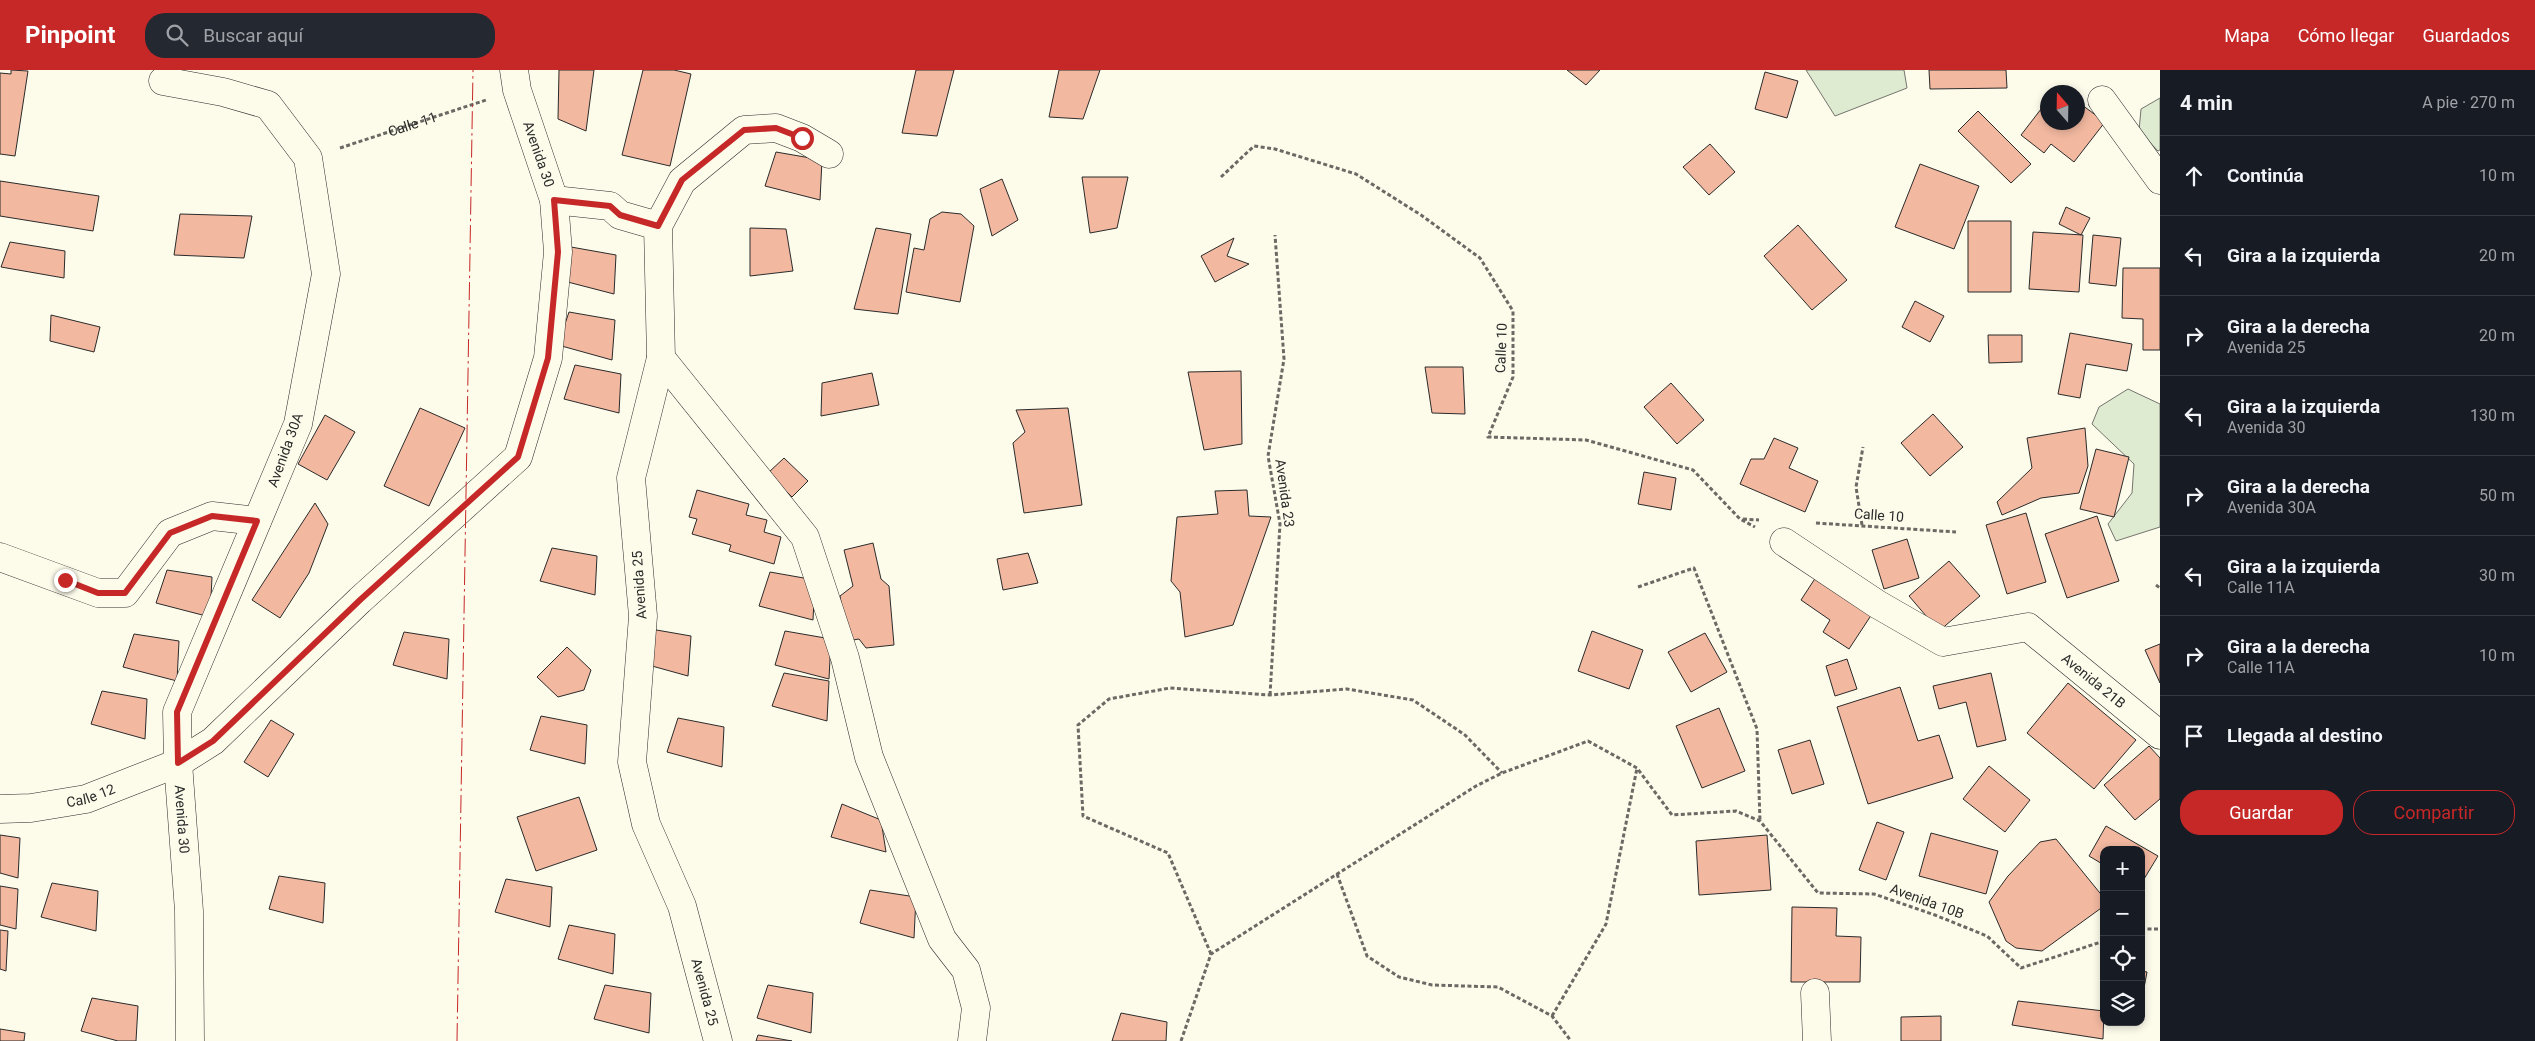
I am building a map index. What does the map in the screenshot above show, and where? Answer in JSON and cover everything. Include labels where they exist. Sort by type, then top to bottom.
[{"type":"street","name":"Avenida 30","points":[[190,1041],[189,911],[178,763],[213,741],[360,600],[518,457],[548,358],[558,252],[554,200],[516,80]]},
{"type":"street","name":"Avenida 30A","points":[[163,81],[223,92],[268,105],[308,158],[326,274],[298,424],[177,712],[178,763]]},
{"type":"street","points":[[2102,100],[2160,180]]},
{"type":"street","points":[[554,200],[610,206],[620,215],[658,226],[682,180],[744,130],[776,128],[802,138],[829,154]]},
{"type":"street","name":"Avenida 25","points":[[658,226],[661,358],[631,478],[643,616],[632,762],[646,824],[682,906],[718,1041]]},
{"type":"street","points":[[661,358],[805,537],[845,658],[869,757],[942,939],[966,970],[976,1008],[972,1041]]},
{"type":"street","points":[[0,557],[98,593],[125,593],[170,533],[212,516],[257,521]]},
{"type":"street","name":"Avenida 21B","points":[[1784,542],[1877,604],[1943,642],[2028,627],[2160,735]]},
{"type":"street","name":"Calle 12","points":[[0,809],[31,808],[86,799],[178,763]]},
{"type":"street","points":[[1815,994],[1817,1041]]},
{"type":"path","name":"Calle 11","points":[[308,158],[516,80]]},
{"type":"path","name":"Calle 10","points":[[1221,177],[1254,146],[1275,149],[1356,174],[1421,215],[1480,258],[1513,310],[1512,378],[1488,437],[1586,440],[1693,470],[1740,519],[1784,542]]},
{"type":"path","name":"Avenida 23","points":[[1270,695],[1280,524],[1268,456],[1284,359],[1274,235]]},
{"type":"path","points":[[1862,525],[1856,487],[1863,447]]},
{"type":"path","points":[[1740,519],[1768,520]]},
{"type":"path","name":"Calle 10","points":[[1806,522],[1956,532]]},
{"type":"path","points":[[1181,1041],[1210,954],[1476,786],[1502,773],[1588,741],[1637,768],[1672,815],[1736,811],[1760,821],[1757,729],[1694,568],[1638,587]]},
{"type":"path","points":[[2156,585],[2160,588]]},
{"type":"path","points":[[1210,954],[1168,853],[1083,816],[1078,725],[1109,699],[1170,688],[1270,695],[1347,689],[1413,700],[1465,735],[1502,773]]},
{"type":"path","points":[[1552,1016],[1606,924],[1637,768]]},
{"type":"path","name":"Avenida 10B","points":[[1760,821],[1818,893],[1874,894],[1935,915],[1986,936],[2020,968],[2100,942]]},
{"type":"path","points":[[1337,874],[1367,956],[1399,977],[1432,985],[1498,987],[1552,1016],[1571,1041]]},
{"type":"path","points":[[2145,929],[2160,929]]},
{"type":"green space","points":[[1806,70],[1904,70],[1907,88],[1835,116]]},
{"type":"green space","points":[[2160,98],[2160,150],[2158,151],[2139,131],[2141,109]]},
{"type":"green space","points":[[2128,389],[2160,404],[2160,527],[2116,541],[2108,524],[2132,493],[2134,464],[2092,424],[2099,407]]},
{"type":"building","points":[[11,70],[28,71],[15,156],[0,154],[0,73],[11,74]]},
{"type":"building","points":[[559,70],[594,70],[586,131],[558,119]]},
{"type":"building","points":[[643,70],[674,70],[691,74],[670,166],[622,155]]},
{"type":"building","points":[[916,70],[954,70],[937,136],[902,133]]},
{"type":"building","points":[[1059,70],[1100,70],[1083,119],[1049,117]]},
{"type":"building","points":[[1567,70],[1600,70],[1586,85]]},
{"type":"building","points":[[1929,70],[2006,70],[2007,88],[1930,89]]},
{"type":"building","points":[[1765,72],[1798,81],[1787,118],[1755,109]]},
{"type":"building","points":[[2085,107],[2105,122],[2074,162],[2051,144],[2044,153],[2021,135],[2040,110],[2040,130],[2085,130]]},
{"type":"building","points":[[1978,111],[2031,164],[2011,183],[1958,131]]},
{"type":"building","points":[[1710,144],[1735,172],[1709,195],[1683,167]]},
{"type":"building","points":[[776,152],[822,160],[820,200],[765,186]]},
{"type":"building","points":[[1920,164],[1979,186],[1954,249],[1895,227]]},
{"type":"building","points":[[1082,177],[1128,177],[1117,228],[1090,233]]},
{"type":"building","points":[[1002,179],[1018,220],[992,236],[980,189]]},
{"type":"building","points":[[0,181],[99,196],[93,231],[0,216]]},
{"type":"building","points":[[2066,207],[2090,218],[2081,235],[2059,224]]},
{"type":"building","points":[[942,212],[961,214],[974,226],[960,302],[906,292],[914,248],[924,250],[930,219]]},
{"type":"building","points":[[180,214],[252,216],[244,258],[174,255]]},
{"type":"building","points":[[1968,221],[2011,221],[2011,292],[1968,292]]},
{"type":"building","points":[[1798,225],[1847,280],[1812,310],[1764,256]]},
{"type":"building","points":[[750,228],[786,229],[793,271],[750,276]]},
{"type":"building","points":[[876,228],[911,234],[898,314],[854,309]]},
{"type":"building","points":[[2033,232],[2083,235],[2079,292],[2029,289]]},
{"type":"building","points":[[2093,235],[2121,238],[2116,286],[2089,283]]},
{"type":"building","points":[[1234,238],[1227,256],[1249,264],[1215,282],[1201,256]]},
{"type":"building","points":[[10,242],[65,251],[64,278],[1,267]]},
{"type":"building","points":[[571,247],[616,255],[614,294],[560,280]]},
{"type":"building","points":[[2123,268],[2160,268],[2160,350],[2143,350],[2143,319],[2122,318]]},
{"type":"building","points":[[1915,301],[1944,316],[1930,342],[1902,327]]},
{"type":"building","points":[[569,312],[615,320],[612,360],[558,345]]},
{"type":"building","points":[[51,315],[100,327],[94,352],[50,341]]},
{"type":"building","points":[[2070,333],[2132,344],[2127,371],[2086,364],[2080,398],[2058,394]]},
{"type":"building","points":[[1988,335],[2022,335],[2022,362],[1989,363]]},
{"type":"building","points":[[575,365],[621,374],[619,413],[564,399]]},
{"type":"building","points":[[1425,367],[1463,367],[1465,414],[1432,413]]},
{"type":"building","points":[[1241,371],[1242,444],[1204,450],[1188,372]]},
{"type":"building","points":[[872,373],[879,405],[821,416],[822,383]]},
{"type":"building","points":[[1671,383],[1704,420],[1677,444],[1644,407]]},
{"type":"building","points":[[420,408],[465,428],[429,506],[384,486]]},
{"type":"building","points":[[1068,408],[1082,505],[1024,513],[1013,443],[1025,432],[1016,410]]},
{"type":"building","points":[[1933,414],[1963,447],[1930,476],[1901,443]]},
{"type":"building","points":[[325,415],[355,432],[327,480],[298,464]]},
{"type":"building","points":[[2085,428],[2088,466],[2079,493],[2041,498],[2002,515],[1997,502],[2032,468],[2027,438]]},
{"type":"building","points":[[1774,438],[1798,448],[1789,468],[1818,481],[1805,512],[1740,484],[1751,459],[1764,459]]},
{"type":"building","points":[[2096,449],[2129,457],[2114,517],[2080,509]]},
{"type":"building","points":[[784,458],[808,481],[792,497],[768,473]]},
{"type":"building","points":[[1644,472],[1676,478],[1671,510],[1638,504]]},
{"type":"building","points":[[697,490],[749,504],[746,515],[767,520],[764,532],[781,537],[774,564],[729,551],[731,545],[692,534],[697,519],[689,517]]},
{"type":"building","points":[[1247,490],[1249,516],[1271,517],[1233,625],[1185,637],[1180,592],[1171,581],[1177,517],[1218,514],[1215,491]]},
{"type":"building","points":[[315,503],[328,524],[309,573],[280,618],[252,600]]},
{"type":"building","points":[[2026,513],[2046,582],[2007,594],[1986,525]]},
{"type":"building","points":[[2097,516],[2119,581],[2067,598],[2045,534]]},
{"type":"building","points":[[1907,539],[1919,578],[1884,589],[1872,550]]},
{"type":"building","points":[[873,543],[881,579],[889,586],[894,645],[866,648],[859,639],[847,641],[840,596],[853,586],[844,550]]},
{"type":"building","points":[[552,548],[597,556],[595,595],[540,581]]},
{"type":"building","points":[[1028,553],[1038,583],[1003,590],[997,559]]},
{"type":"building","points":[[1949,561],[1980,596],[1939,631],[1909,596]]},
{"type":"building","points":[[167,570],[212,577],[210,617],[156,603]]},
{"type":"building","points":[[770,572],[815,580],[813,620],[759,606]]},
{"type":"building","points":[[1816,577],[1872,614],[1849,649],[1823,632],[1830,620],[1801,600]]},
{"type":"building","points":[[645,628],[691,636],[688,676],[634,661]]},
{"type":"building","points":[[785,631],[831,639],[829,679],[775,665]]},
{"type":"building","points":[[1592,631],[1643,650],[1629,689],[1578,671]]},
{"type":"building","points":[[404,632],[449,639],[447,679],[393,665]]},
{"type":"building","points":[[1705,633],[1727,672],[1691,692],[1668,652]]},
{"type":"building","points":[[134,634],[179,641],[177,681],[123,667]]},
{"type":"building","points":[[2160,644],[2160,683],[2145,650]]},
{"type":"building","points":[[567,647],[591,670],[584,690],[558,697],[537,677]]},
{"type":"building","points":[[1847,659],[1857,689],[1835,696],[1826,666]]},
{"type":"building","points":[[784,673],[829,681],[827,721],[772,706]]},
{"type":"building","points":[[1991,673],[2006,740],[1977,747],[1966,702],[1939,709],[1933,686]]},
{"type":"building","points":[[2068,683],[2136,740],[2094,789],[2027,733]]},
{"type":"building","points":[[1900,687],[1918,741],[1939,735],[1953,778],[1868,804],[1837,707]]},
{"type":"building","points":[[102,691],[147,699],[145,739],[91,724]]},
{"type":"building","points":[[1719,708],[1745,771],[1702,788],[1676,726]]},
{"type":"building","points":[[541,716],[587,725],[585,764],[530,750]]},
{"type":"building","points":[[678,718],[724,727],[722,767],[667,752]]},
{"type":"building","points":[[271,720],[294,734],[268,777],[244,762]]},
{"type":"building","points":[[1810,740],[1824,784],[1792,794],[1778,750]]},
{"type":"building","points":[[2149,746],[2160,758],[2160,799],[2135,820],[2104,785]]},
{"type":"building","points":[[1989,766],[2030,800],[2005,832],[1963,799]]},
{"type":"building","points":[[579,797],[597,850],[536,871],[517,817]]},
{"type":"building","points":[[842,804],[881,820],[886,852],[831,837]]},
{"type":"building","points":[[1877,822],[1904,832],[1886,880],[1859,870]]},
{"type":"building","points":[[2106,826],[2141,846],[2100,846],[2100,863],[2089,856]]},
{"type":"building","points":[[1931,833],[1998,851],[1986,894],[1919,876]]},
{"type":"building","points":[[0,835],[20,838],[18,878],[0,873]]},
{"type":"building","points":[[1767,835],[1771,890],[1699,895],[1696,841]]},
{"type":"building","points":[[2056,839],[2100,893],[2100,909],[2042,951],[2016,948],[2006,941],[1989,902],[2008,876],[2040,842]]},
{"type":"building","points":[[2145,848],[2158,856],[2145,877]]},
{"type":"building","points":[[279,876],[325,883],[323,923],[269,909]]},
{"type":"building","points":[[506,879],[552,887],[550,927],[495,912]]},
{"type":"building","points":[[52,883],[98,891],[96,931],[41,917]]},
{"type":"building","points":[[0,886],[18,889],[16,929],[0,925]]},
{"type":"building","points":[[870,890],[916,897],[914,938],[860,923]]},
{"type":"building","points":[[1792,907],[1837,908],[1836,936],[1861,937],[1860,982],[1791,982]]},
{"type":"building","points":[[569,925],[615,934],[613,974],[558,959]]},
{"type":"building","points":[[0,930],[8,931],[6,971],[0,969]]},
{"type":"building","points":[[605,985],[651,993],[649,1033],[594,1019]]},
{"type":"building","points":[[768,985],[813,993],[811,1033],[757,1018]]},
{"type":"building","points":[[92,998],[138,1006],[136,1041],[118,1041],[81,1031]]},
{"type":"building","points":[[2018,1001],[2100,1011],[2100,1026],[2103,1026],[2103,1039],[2012,1025]]},
{"type":"building","points":[[1121,1013],[1167,1022],[1166,1041],[1112,1041]]},
{"type":"building","points":[[1941,1016],[1941,1041],[1901,1041],[1901,1017]]},
{"type":"building","points":[[0,1029],[25,1033],[24,1041],[0,1041]]},
{"type":"building","points":[[758,1035],[792,1041],[756,1041]]},
{"type":"power","points":[[457,1041],[473,70]]},
{"type":"route","points":[[65,580],[98,593],[125,593],[170,533],[212,516],[257,521],[177,712],[178,763],[213,741],[360,600],[518,457],[548,358],[558,252],[554,200],[610,206],[620,215],[658,226],[682,180],[744,130],[776,128],[802,138]]}]
